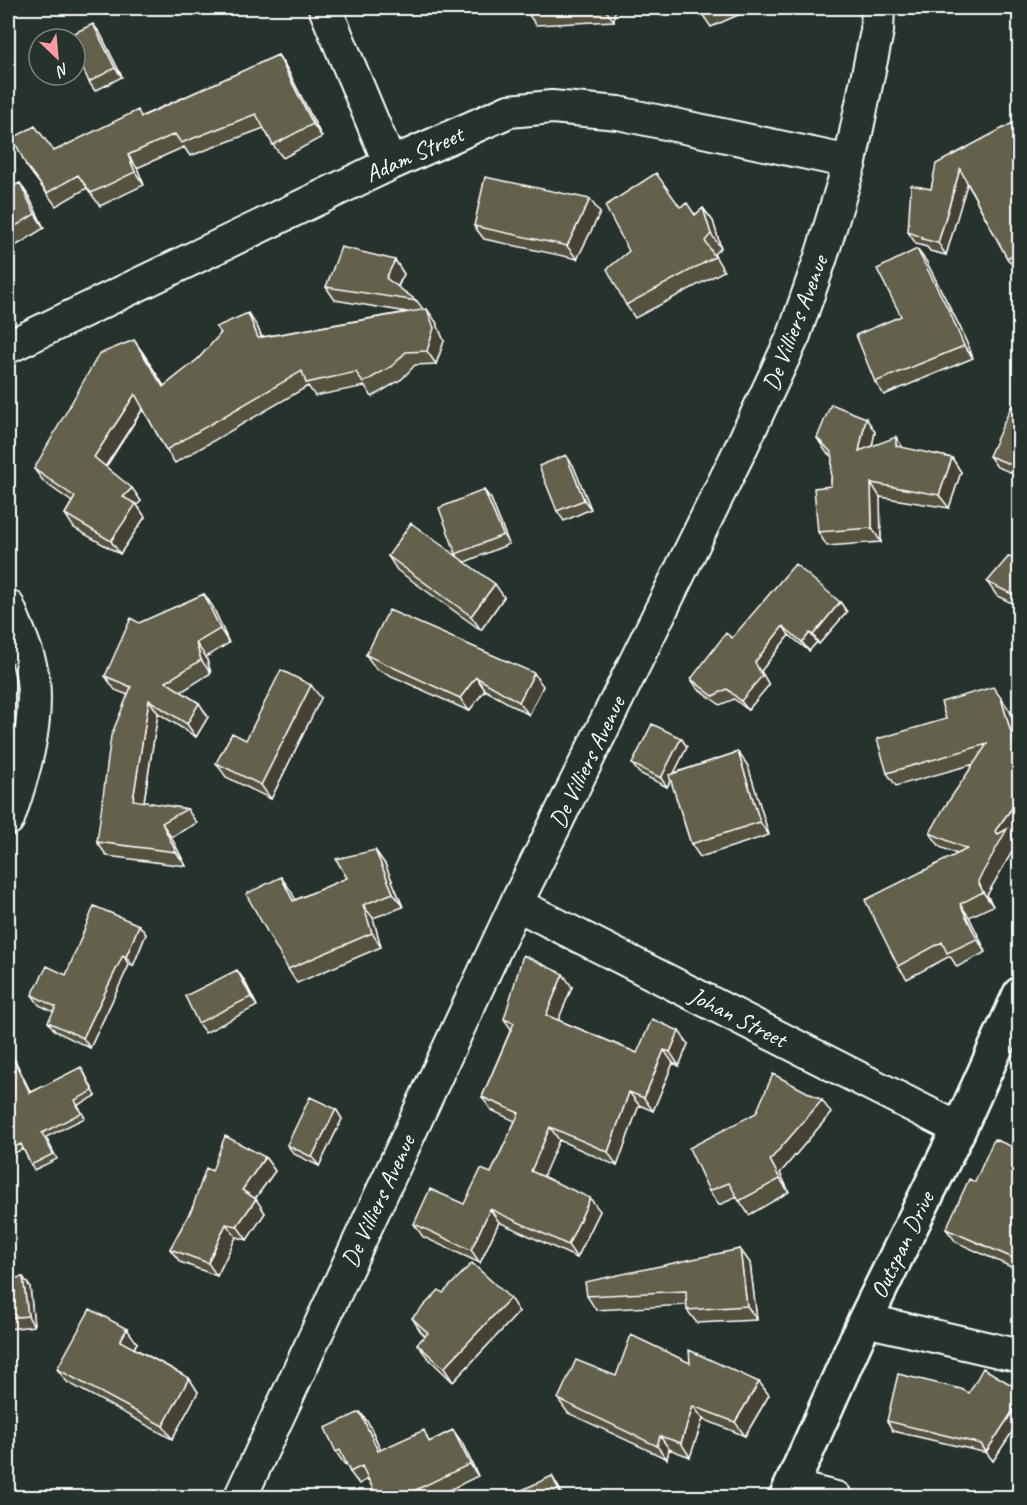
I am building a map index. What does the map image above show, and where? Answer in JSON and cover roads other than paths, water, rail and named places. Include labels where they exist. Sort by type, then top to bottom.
[{"type":"street","points":[[325,8],[390,164]]},
{"type":"street","name":"De Villiers Avenue","points":[[240,1497],[516,904],[772,385],[794,335],[818,268],[850,162],[877,31],[878,8]]},
{"type":"street","name":"Adam Street","points":[[8,348],[390,164],[509,111],[552,107],[618,113],[850,162]]},
{"type":"street","points":[[8,606],[33,678],[34,712],[24,769],[8,819]]},
{"type":"street","name":"Johan Street","points":[[516,904],[959,1129]]},
{"type":"street","name":"Outspan Drive","points":[[789,1492],[865,1320],[959,1129],[1020,994]]},
{"type":"street","points":[[865,1320],[1020,1356]]},
{"type":"street","points":[[789,1492],[836,1497]]}]
